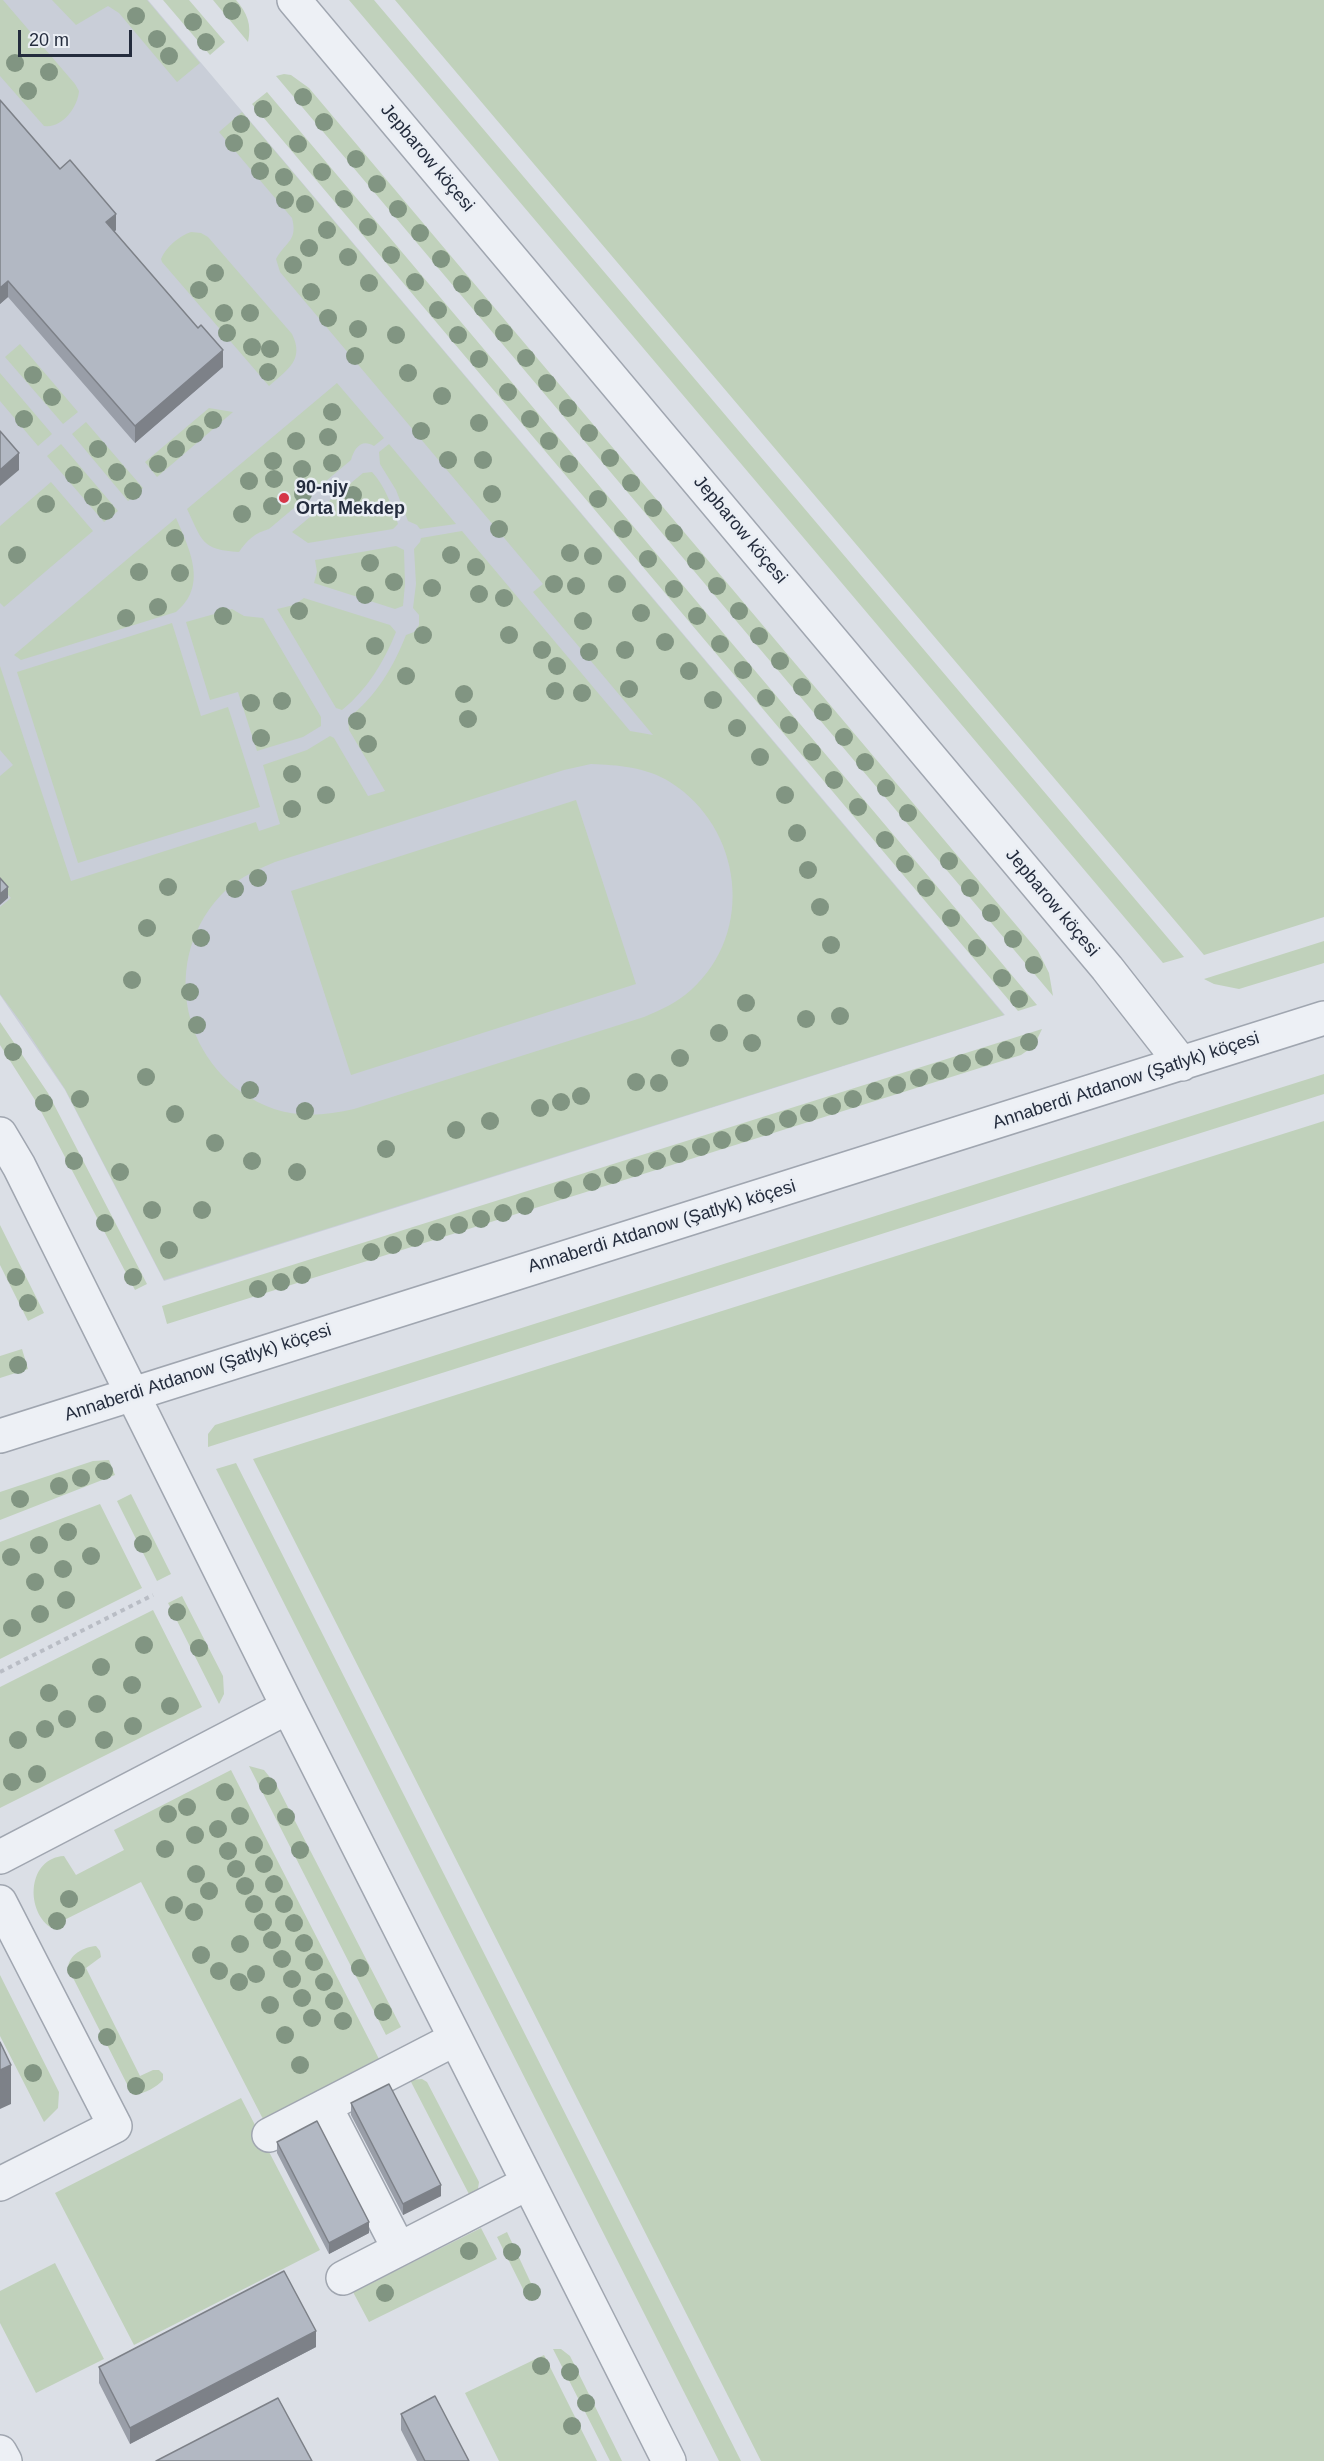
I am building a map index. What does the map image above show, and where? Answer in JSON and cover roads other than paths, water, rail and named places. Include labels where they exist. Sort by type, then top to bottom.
[{"type":"street","name":"Jepbarow köçesi","points":[[294,0],[1107,968],[1182,1064]]},
{"type":"street","name":"Annaberdi Atdanow (Şatlyk) köçesi","points":[[0,1436],[1324,1018]]},
{"type":"street","points":[[0,1134],[20,1166],[288,1707],[669,2461]]},
{"type":"street","points":[[0,1857],[288,1707]]},
{"type":"street","points":[[0,1902],[115,2126],[0,2184]]},
{"type":"street","points":[[269,2135],[455,2039]]},
{"type":"street","points":[[325,2106],[399,2249]]},
{"type":"street","points":[[343,2278],[528,2183]]},
{"type":"street","points":[[0,2452],[5,2461]]},
{"type":"place","name":"90-njy Orta Mekdep","points":[[284,498]]}]
